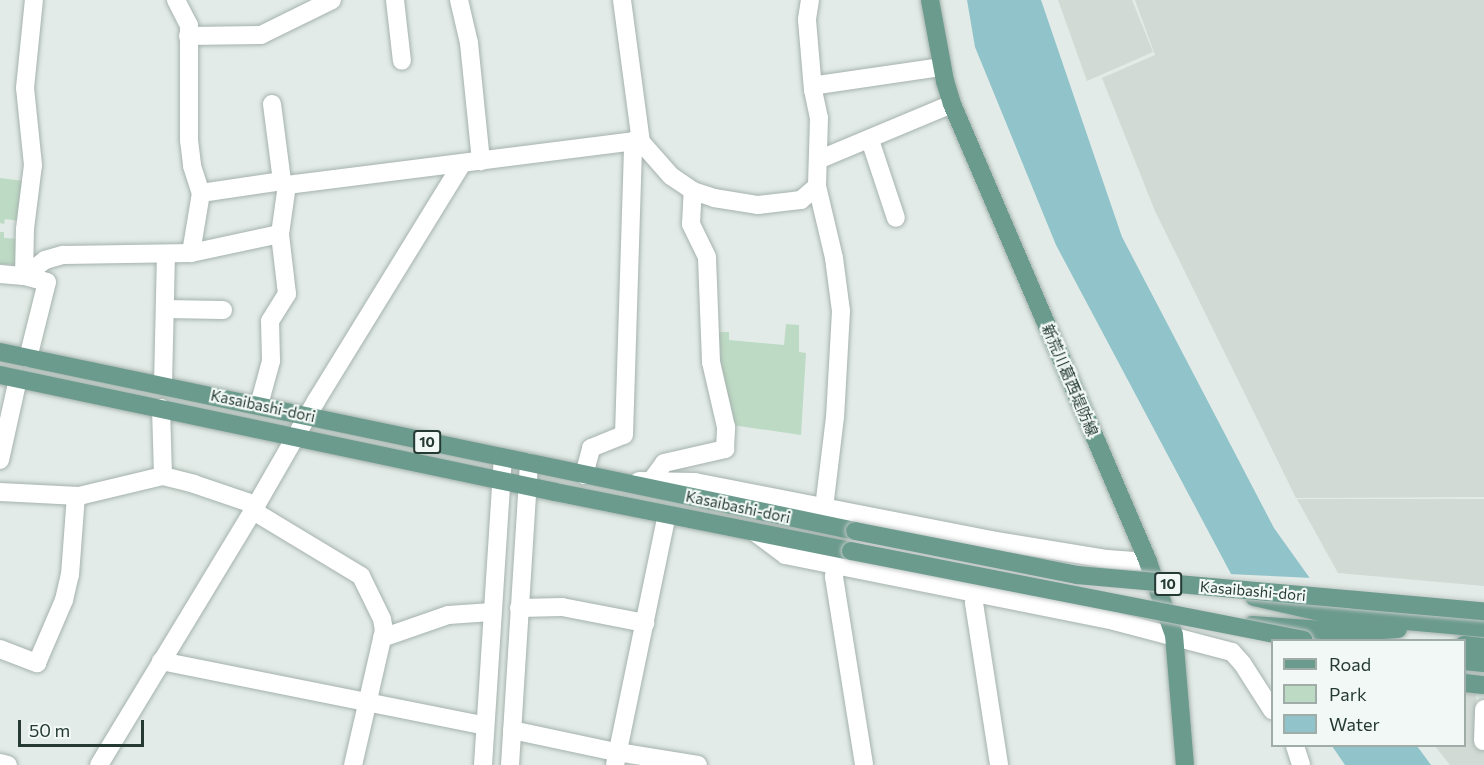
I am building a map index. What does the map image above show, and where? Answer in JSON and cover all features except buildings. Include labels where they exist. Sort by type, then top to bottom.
[{"type":"main road","name":"新荒川葛西堤防線","points":[[930,0],[942,67],[952,104],[1148,562],[1174,635],[1185,765]]},
{"type":"main road","name":"Kasaibashi-dori","points":[[0,352],[584,475],[1077,575],[1484,611]]},
{"type":"main road","name":"Kasaibashi-dori","points":[[9,377],[667,515],[1210,624],[1297,639]]},
{"type":"main road","points":[[1216,588],[1329,614],[1484,628]]},
{"type":"main road","points":[[1210,624],[1305,627],[1351,632],[1463,626]]},
{"type":"main road","points":[[1466,645],[1484,647]]},
{"type":"main road","points":[[1466,661],[1484,663]]},
{"type":"main road","points":[[1466,683],[1484,685]]},
{"type":"street","points":[[24,276],[26,229],[33,165],[25,88],[34,0]]},
{"type":"street","points":[[176,0],[189,25],[189,140],[192,166],[201,193],[191,254]]},
{"type":"street","points":[[188,36],[261,35],[332,0]]},
{"type":"street","points":[[395,0],[402,61]]},
{"type":"street","points":[[459,0],[469,43],[481,161]]},
{"type":"street","points":[[584,475],[591,448],[624,435],[637,142],[622,0]]},
{"type":"street","points":[[810,0],[807,20],[813,90],[819,118],[817,186],[834,258],[841,311],[835,417],[824,508]]},
{"type":"street","points":[[813,90],[818,85],[942,67]]},
{"type":"street","points":[[259,405],[271,361],[270,321],[287,294],[280,234],[284,183],[272,104]]},
{"type":"street","points":[[818,160],[952,104]]},
{"type":"street","points":[[870,140],[896,218]]},
{"type":"street","points":[[201,193],[637,142]]},
{"type":"street","points":[[637,142],[671,176],[693,191],[714,198],[758,205],[801,200],[817,186]]},
{"type":"street","points":[[99,765],[254,509],[307,416],[462,164]]},
{"type":"street","points":[[651,481],[664,463],[725,449],[726,427],[711,362],[707,257],[692,224],[693,191]]},
{"type":"street","points":[[24,276],[45,260],[63,255],[191,254],[280,234]]},
{"type":"street","points":[[163,385],[166,255]]},
{"type":"street","points":[[0,274],[24,276],[47,282],[28,358]]},
{"type":"street","points":[[166,309],[223,310]]},
{"type":"street","points":[[0,460],[9,377]]},
{"type":"street","points":[[161,408],[163,476]]},
{"type":"street","points":[[483,765],[503,458]]},
{"type":"street","points":[[510,765],[529,463]]},
{"type":"street","points":[[0,492],[76,496],[163,476],[247,502],[254,509],[361,576],[382,619],[382,638],[353,765]]},
{"type":"street","points":[[616,481],[695,482],[1107,560],[1148,562]]},
{"type":"street","points":[[0,649],[37,663],[64,600],[70,574],[76,496]]},
{"type":"street","points":[[617,759],[667,515]]},
{"type":"street","points":[[756,533],[785,555],[1174,635],[1232,652],[1242,663],[1271,708]]},
{"type":"street","points":[[836,564],[834,577],[864,765]]},
{"type":"street","points":[[975,594],[974,603],[999,765]]},
{"type":"street","points":[[519,608],[562,607],[645,623]]},
{"type":"street","points":[[382,638],[448,615],[492,612]]},
{"type":"street","points":[[160,661],[485,726]]},
{"type":"street","points":[[1483,741],[1484,709]]},
{"type":"street","points":[[512,730],[617,759],[699,765]]},
{"type":"street","points":[[1295,747],[1301,765]]},
{"type":"street","points":[[0,763],[8,765]]},
{"type":"shaded area","points":[[1058,0],[1132,0],[1153,52],[1087,81]]},
{"type":"shaded area","points":[[1135,0],[1484,0],[1484,497],[1296,498],[1155,211],[1102,78],[1155,55]]},
{"type":"shaded area","points":[[1297,499],[1484,499],[1484,586],[1338,573]]},
{"type":"shaded area","points":[[1466,693],[1476,694],[1475,743],[1484,745],[1484,765],[1450,765],[1436,747],[1466,747]]},
{"type":"green space","points":[[0,178],[24,181],[20,221],[5,219],[4,224],[0,223]]},
{"type":"green space","points":[[0,232],[4,232],[4,238],[19,239],[17,265],[0,264]]},
{"type":"green space","points":[[786,324],[799,325],[799,352],[806,353],[801,435],[732,425],[715,332],[729,332],[729,340],[784,345]]},
{"type":"water","points":[[967,0],[1041,0],[1122,237],[1274,528],[1353,639],[1271,639],[1271,649],[1056,245],[975,47]]},
{"type":"water","points":[[1333,747],[1418,747],[1431,765],[1345,765]]},
{"type":"pier","points":[[1228,574],[1313,578],[1356,639],[1271,639],[1271,652]]}]
